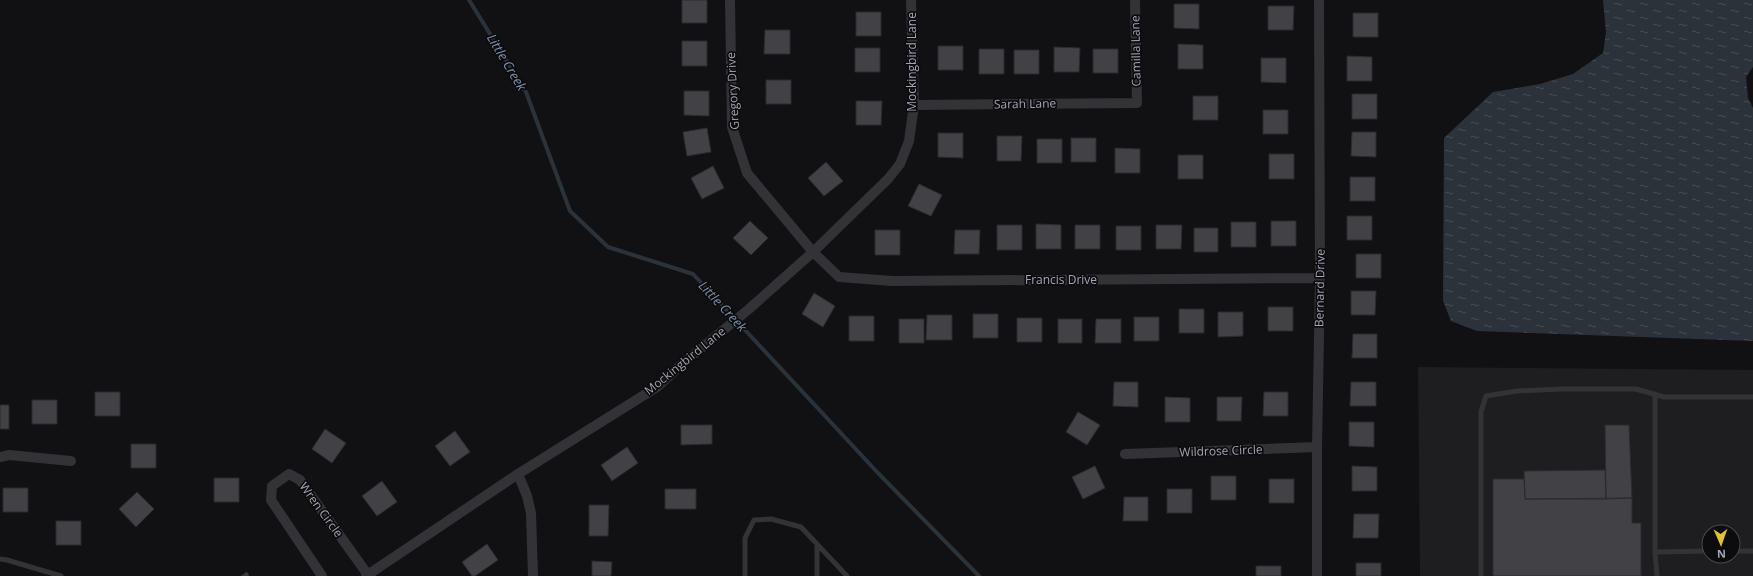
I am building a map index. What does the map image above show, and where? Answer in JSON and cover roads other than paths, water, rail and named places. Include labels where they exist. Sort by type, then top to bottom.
[{"type":"street","name":"Gregory Drive","points":[[730,0],[732,127],[747,173],[813,252]]},
{"type":"street","name":"Mockingbird Lane","points":[[367,575],[518,474],[657,387],[749,309],[813,252],[888,179],[900,164],[909,141],[914,105],[911,0]]},
{"type":"street","name":"Camilla Lane","points":[[1136,0],[1137,102]]},
{"type":"street","name":"Bernard Drive","points":[[1317,576],[1317,447],[1320,278],[1319,0]]},
{"type":"street","name":"Sarah Lane","points":[[914,105],[1137,102]]},
{"type":"street","name":"Francis Drive","points":[[813,252],[839,277],[892,281],[1320,278]]},
{"type":"street","name":"Wildrose Circle","points":[[1125,454],[1317,447]]},
{"type":"street","points":[[0,457],[9,455],[71,461]]},
{"type":"street","name":"Wren Circle","points":[[322,576],[271,500],[272,486],[289,474],[300,480],[367,575]]},
{"type":"street","points":[[518,474],[528,496],[531,514],[532,576]]},
{"type":"lane","points":[[1480,576],[1480,412],[1486,396],[1517,391],[1561,389],[1636,389],[1664,397],[1753,396]]},
{"type":"lane","points":[[1656,394],[1655,552],[1657,576]]},
{"type":"lane","points":[[745,576],[745,538],[754,520],[770,519],[801,528],[847,576]]},
{"type":"lane","points":[[817,544],[817,576]]},
{"type":"lane","points":[[1655,552],[1701,551]]},
{"type":"lane","points":[[1741,551],[1753,551]]},
{"type":"lane","points":[[0,560],[7,560],[61,576]]},
{"type":"water","points":[[1603,0],[1753,0],[1753,67],[1746,77],[1748,98],[1753,108],[1753,341],[1477,331],[1451,321],[1443,301],[1444,138],[1493,92],[1540,84],[1573,74],[1603,53],[1606,32]]},
{"type":"waterway","name":"Little Creek","points":[[469,0],[526,92],[570,211],[608,247],[693,274],[878,473],[979,576]]}]
